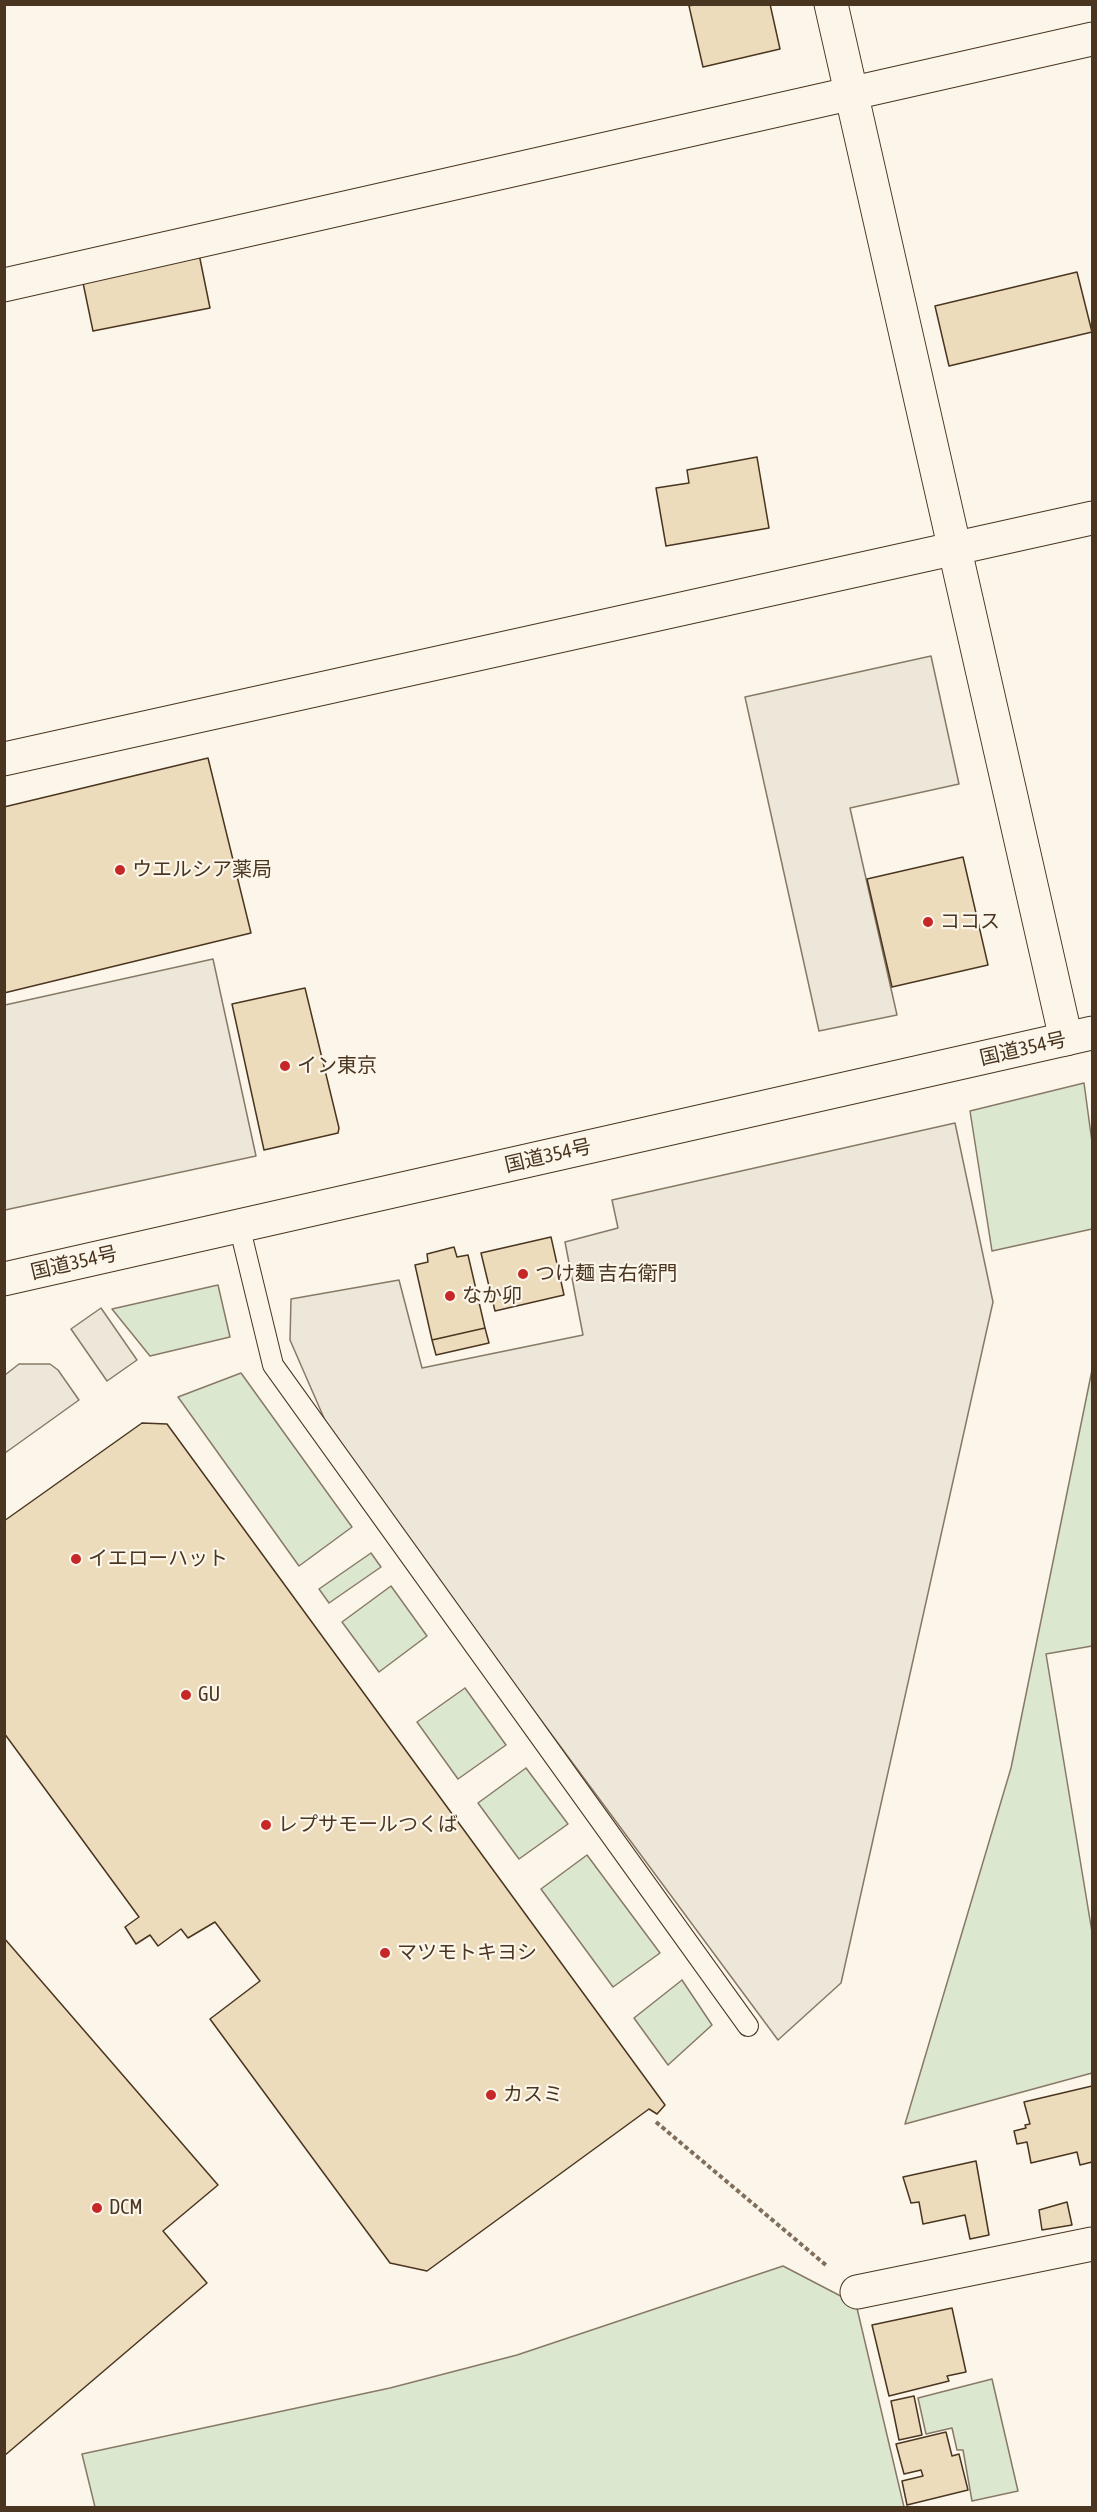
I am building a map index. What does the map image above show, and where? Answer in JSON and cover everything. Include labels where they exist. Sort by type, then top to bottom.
[{"type":"main road","points":[[831,4],[955,549],[1079,1036]]},
{"type":"main road","points":[[4,285],[1092,39]]},
{"type":"main road","points":[[4,759],[1092,518]]},
{"type":"main road","name":"国道354号","points":[[4,1279],[1079,1036]]},
{"type":"main road","points":[[857,2292],[1092,2244]]},
{"type":"lane","points":[[239,1225],[273,1365],[748,2026]]},
{"type":"path","points":[[656,2122],[857,2292]]},
{"type":"green space","points":[[1084,1083],[1092,1142],[1092,1229],[992,1251],[970,1111]]},
{"type":"green space","points":[[218,1285],[230,1337],[150,1356],[112,1309]]},
{"type":"green space","points":[[1092,1370],[1092,1646],[1046,1654],[1092,1932],[1092,2073],[905,2124],[1011,1768]]},
{"type":"green space","points":[[241,1373],[352,1527],[299,1566],[178,1397]]},
{"type":"green space","points":[[371,1553],[381,1567],[329,1603],[319,1589]]},
{"type":"green space","points":[[391,1586],[427,1636],[379,1672],[342,1622]]},
{"type":"green space","points":[[465,1688],[506,1745],[458,1779],[417,1722]]},
{"type":"green space","points":[[526,1768],[568,1824],[519,1859],[478,1803]]},
{"type":"green space","points":[[587,1855],[660,1953],[613,1987],[541,1889]]},
{"type":"green space","points":[[682,1980],[712,2025],[668,2065],[634,2018]]},
{"type":"green space","points":[[783,2266],[856,2304],[904,2507],[95,2507],[82,2454],[390,2388],[517,2355]]},
{"type":"green space","points":[[992,2379],[1018,2491],[972,2501],[963,2450],[957,2450],[952,2428],[926,2434],[918,2398]]},
{"type":"shaded area","points":[[931,656],[959,784],[850,808],[897,1015],[819,1031],[745,697]]},
{"type":"shaded area","points":[[213,959],[256,1156],[5,1210],[5,1005]]},
{"type":"shaded area","points":[[955,1123],[993,1302],[841,1983],[778,2040],[334,1441],[290,1340],[291,1299],[399,1280],[422,1368],[583,1335],[565,1242],[618,1228],[612,1200]]},
{"type":"shaded area","points":[[101,1308],[137,1360],[107,1381],[71,1329]]},
{"type":"shaded area","points":[[19,1364],[50,1364],[58,1370],[79,1400],[5,1453],[5,1375]]},
{"type":"building","points":[[696,4],[770,4],[780,49],[703,67],[689,6]]},
{"type":"building","points":[[199,254],[210,308],[93,331],[82,278]]},
{"type":"building","points":[[1077,272],[1092,332],[949,366],[935,306]]},
{"type":"building","points":[[757,457],[769,528],[666,546],[656,488],[689,483],[687,470]]},
{"type":"building","name":"ウエルシア薬局","points":[[208,758],[251,933],[4,993],[4,807]]},
{"type":"building","name":"ココス","points":[[963,857],[988,965],[892,987],[867,879]]},
{"type":"building","name":"イン東京","points":[[305,988],[339,1128],[338,1133],[264,1150],[232,1004]]},
{"type":"building","name":"つけ麺 吉右衛門","points":[[551,1237],[564,1295],[495,1311],[481,1253]]},
{"type":"building","name":"なか卯","points":[[454,1247],[457,1257],[468,1255],[485,1328],[432,1340],[415,1265],[428,1262],[427,1254]]},
{"type":"building","points":[[485,1328],[489,1343],[436,1355],[432,1340]]},
{"type":"building","name":"レプサモールつくば","points":[[142,1423],[167,1424],[665,2105],[657,2114],[649,2109],[427,2271],[390,2263],[210,2019],[260,1981],[215,1922],[188,1938],[181,1929],[158,1946],[150,1935],[136,1944],[125,1927],[139,1917],[4,1733],[4,1521]]},
{"type":"building","name":"DCM","points":[[4,1938],[218,2185],[163,2231],[207,2283],[4,2456]]},
{"type":"building","points":[[1092,2086],[1092,2162],[1080,2165],[1077,2152],[1031,2163],[1027,2142],[1017,2144],[1014,2131],[1026,2128],[1025,2125],[1030,2124],[1024,2102]]},
{"type":"building","points":[[976,2161],[989,2235],[970,2239],[965,2215],[923,2224],[919,2202],[911,2203],[903,2177]]},
{"type":"building","points":[[1067,2202],[1072,2225],[1042,2230],[1039,2210]]},
{"type":"building","points":[[952,2308],[966,2372],[947,2376],[949,2381],[889,2396],[872,2325]]},
{"type":"building","points":[[914,2396],[922,2435],[899,2440],[891,2401]]},
{"type":"building","points":[[946,2432],[952,2456],[959,2454],[968,2490],[907,2505],[902,2481],[923,2476],[921,2470],[904,2474],[896,2444]]},
{"type":"place","name":"ウエルシア薬局","points":[[120,870]]},
{"type":"place","name":"ココス","points":[[928,922]]},
{"type":"place","name":"イン東京","points":[[285,1066]]},
{"type":"place","name":"つけ麺 吉右衛門","points":[[523,1274]]},
{"type":"place","name":"なか卯","points":[[450,1296]]},
{"type":"place","name":"イエローハット","points":[[76,1559]]},
{"type":"place","name":"GU","points":[[186,1695]]},
{"type":"place","name":"レプサモールつくば","points":[[266,1825]]},
{"type":"place","name":"マツモトキヨシ","points":[[385,1953]]},
{"type":"place","name":"カスミ","points":[[491,2095]]},
{"type":"place","name":"DCM","points":[[97,2208]]}]
